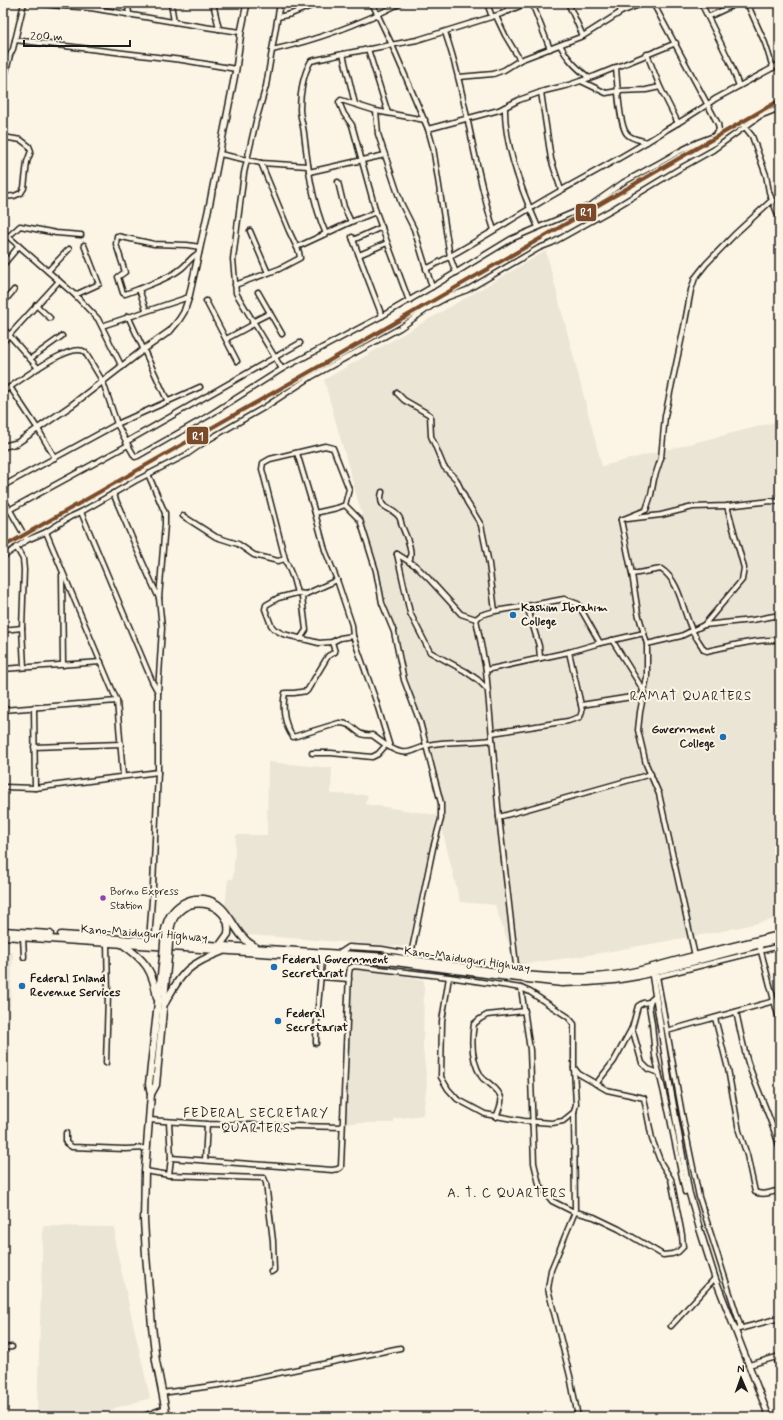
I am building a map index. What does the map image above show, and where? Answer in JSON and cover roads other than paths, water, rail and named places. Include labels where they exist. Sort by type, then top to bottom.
[{"type":"highway","points":[[167,1417],[154,1347],[148,1288],[144,1220],[145,1171],[151,1094],[156,1085],[161,1007],[170,915],[179,906],[191,900],[203,899],[214,902],[227,913],[240,936],[255,947]]},
{"type":"highway","points":[[168,930],[176,914],[184,908],[198,904],[210,906],[221,912],[228,923],[228,934],[220,945]]},
{"type":"highway","name":"Kano-Maiduguri Highway","points":[[3,931],[255,947],[415,964],[562,983],[614,980],[654,975],[760,948],[780,939]]},
{"type":"highway","name":"Kano-Maiduguri Highway","points":[[3,936],[225,951],[410,956],[517,974],[561,978],[603,976],[650,968],[780,934]]},
{"type":"highway","points":[[121,944],[142,959],[148,967],[152,974],[161,1007]]},
{"type":"highway","points":[[161,1007],[178,980],[186,971],[196,963],[225,951]]},
{"type":"street","points":[[3,84],[24,3]]},
{"type":"street","points":[[39,3],[52,6],[95,9],[241,32]]},
{"type":"street","points":[[94,3],[95,9]]},
{"type":"street","points":[[128,3],[129,15]]},
{"type":"street","points":[[171,3],[174,22]]},
{"type":"street","points":[[213,3],[219,29]]},
{"type":"street","points":[[3,448],[5,446],[17,443],[103,382],[170,331],[184,312],[189,297],[220,154],[247,3]]},
{"type":"street","points":[[280,3],[266,86],[244,173],[233,259],[234,285],[236,293],[282,369]]},
{"type":"street","points":[[372,3],[392,45],[428,129],[433,147],[450,257],[456,273]]},
{"type":"street","points":[[272,50],[323,36],[377,15],[401,3]]},
{"type":"street","points":[[487,3],[520,60]]},
{"type":"street","points":[[506,3],[509,11]]},
{"type":"street","points":[[326,234],[318,213],[309,172],[300,110],[303,85],[308,66],[311,62],[343,54],[417,40],[509,11],[527,3]]},
{"type":"street","points":[[532,3],[550,49]]},
{"type":"street","points":[[568,3],[583,36]]},
{"type":"street","points":[[618,3],[621,12]]},
{"type":"street","points":[[459,77],[493,74],[504,70],[520,60],[583,36],[621,12],[644,3]]},
{"type":"street","points":[[3,392],[38,368],[62,355],[81,349],[103,382],[117,424],[132,455],[135,457],[138,456],[208,416],[282,369],[409,301],[511,239],[591,205],[624,182],[686,148],[714,136],[718,130],[718,124],[676,43],[653,3]]},
{"type":"street","points":[[701,3],[730,62],[739,86]]},
{"type":"street","points":[[708,17],[738,3]]},
{"type":"street","points":[[747,3],[765,43],[773,68]]},
{"type":"street","points":[[278,17],[291,14],[317,4]]},
{"type":"street","points":[[445,32],[459,77],[466,119],[487,208],[494,230]]},
{"type":"street","points":[[15,40],[182,60],[236,69]]},
{"type":"street","points":[[428,129],[505,107],[541,92],[589,78],[676,43]]},
{"type":"street","points":[[560,45],[565,56],[589,78]]},
{"type":"street","points":[[368,49],[388,113]]},
{"type":"street","points":[[343,54],[355,104]]},
{"type":"street","points":[[648,54],[660,87],[678,123]]},
{"type":"street","points":[[426,269],[450,257],[530,208],[647,142],[708,105],[715,99],[780,64]]},
{"type":"street","points":[[616,67],[621,114],[625,132],[628,135],[647,142]]},
{"type":"street","points":[[580,81],[606,93],[646,90],[660,87]]},
{"type":"street","points":[[541,92],[552,159],[561,190]]},
{"type":"street","points":[[409,301],[376,212],[352,125],[344,114],[339,102],[341,100],[376,111],[425,120]]},
{"type":"street","points":[[505,107],[505,119],[510,150],[538,227]]},
{"type":"street","points":[[3,557],[27,540],[46,532],[113,493],[186,455],[206,441],[265,407],[323,369],[400,328],[433,305],[448,297],[467,290],[539,248],[552,243],[611,210],[713,150],[744,126],[760,116],[780,108]]},
{"type":"street","points":[[376,111],[378,134],[401,203],[414,229],[432,287]]},
{"type":"street","points":[[744,126],[752,136],[766,174],[772,200],[776,206],[780,220]]},
{"type":"street","points":[[3,137],[21,140],[29,146],[31,151],[27,162],[24,188],[21,193],[14,196],[3,196]]},
{"type":"street","points":[[220,154],[261,163],[308,166]]},
{"type":"street","points":[[309,172],[385,155]]},
{"type":"street","points":[[234,285],[268,273],[300,258],[297,247],[271,190],[261,163]]},
{"type":"street","points":[[338,182],[344,207],[350,222]]},
{"type":"street","points":[[621,520],[646,510],[651,494],[661,458],[665,416],[691,290],[695,278],[706,264],[736,233],[772,200]]},
{"type":"street","points":[[297,247],[350,222],[376,212]]},
{"type":"street","points":[[8,237],[20,226],[56,233],[80,235]]},
{"type":"street","points":[[382,227],[353,238],[382,316]]},
{"type":"street","points":[[250,231],[268,273]]},
{"type":"street","points":[[3,232],[59,281],[98,319],[122,367]]},
{"type":"street","points":[[117,236],[154,244],[187,245],[199,250],[175,273],[139,289],[125,294],[123,293],[118,277],[125,272],[125,270],[116,244],[117,236]]},
{"type":"street","points":[[359,255],[387,243]]},
{"type":"street","points":[[74,295],[99,284],[84,245]]},
{"type":"street","points":[[3,265],[19,246]]},
{"type":"street","points":[[48,271],[69,249]]},
{"type":"street","points":[[3,342],[59,281]]},
{"type":"street","points":[[139,289],[146,310]]},
{"type":"street","points":[[3,303],[14,290]]},
{"type":"street","points":[[258,292],[282,334]]},
{"type":"street","points":[[102,326],[146,310],[189,297]]},
{"type":"street","points":[[206,301],[237,361]]},
{"type":"street","points":[[36,305],[50,318]]},
{"type":"street","points":[[226,339],[270,313]]},
{"type":"street","points":[[128,316],[168,402]]},
{"type":"street","points":[[3,328],[38,368]]},
{"type":"street","points":[[30,359],[62,336]]},
{"type":"street","points":[[3,510],[9,509],[127,444],[300,343]]},
{"type":"street","points":[[10,387],[55,458]]},
{"type":"street","points":[[3,486],[117,424],[200,387]]},
{"type":"street","points":[[397,393],[404,400],[430,415],[432,436],[444,467],[456,479],[467,502],[481,525],[489,564],[495,611]]},
{"type":"street","points":[[297,593],[293,578],[285,559],[262,469],[263,463],[270,459],[325,446],[333,448],[349,489],[344,505],[316,513]]},
{"type":"street","points":[[297,453],[316,513],[325,550],[352,625],[353,636],[378,707],[388,746]]},
{"type":"street","points":[[148,474],[165,513],[159,598],[162,628],[158,692],[158,772],[149,940]]},
{"type":"street","points":[[382,492],[380,498],[382,505],[399,517],[409,544],[411,558],[409,562]]},
{"type":"street","points":[[113,493],[142,563],[159,598]]},
{"type":"street","points":[[3,498],[27,540]]},
{"type":"street","points":[[621,520],[661,515],[693,507],[727,506],[771,501],[780,502]]},
{"type":"street","points":[[344,505],[360,520],[376,572],[382,603],[394,632],[404,680],[414,702],[440,795],[441,819],[433,848],[410,956]]},
{"type":"street","points":[[704,625],[742,580],[744,572],[727,506]]},
{"type":"street","points":[[81,512],[158,692]]},
{"type":"street","points":[[183,516],[216,537],[238,544],[254,555],[278,561],[285,559]]},
{"type":"street","points":[[621,520],[638,613],[647,644],[647,677],[638,730],[646,764],[658,794],[695,956]]},
{"type":"street","points":[[46,532],[62,573],[118,701],[123,776]]},
{"type":"street","points":[[16,547],[23,559],[24,570],[22,628],[24,667]]},
{"type":"street","points":[[476,619],[461,614],[429,579],[397,554],[410,613],[430,652],[478,680],[487,689]]},
{"type":"street","points":[[632,574],[660,569],[668,573],[675,585],[692,631],[704,650],[707,651],[744,642],[780,640]]},
{"type":"street","points":[[62,573],[63,666]]},
{"type":"street","points":[[300,639],[306,630],[302,597],[337,580]]},
{"type":"street","points":[[306,594],[297,593],[278,598],[266,605],[265,609],[274,629],[283,634],[319,643],[332,642],[340,638],[353,636]]},
{"type":"street","points":[[476,619],[481,615],[495,611],[564,598],[578,604],[600,643]]},
{"type":"street","points":[[527,606],[539,646],[540,658]]},
{"type":"street","points":[[647,644],[681,636],[704,625],[752,620],[780,615]]},
{"type":"street","points":[[476,619],[486,670],[499,818],[517,974]]},
{"type":"street","points":[[3,630],[22,628]]},
{"type":"street","points":[[486,670],[569,652],[644,633]]},
{"type":"street","points":[[612,640],[642,688],[644,695]]},
{"type":"street","points":[[332,642],[335,652],[328,656],[307,691],[285,693],[284,709],[288,728],[293,737],[339,723],[344,723],[349,724],[359,734],[366,736],[372,735],[388,746],[402,753],[445,742],[476,742],[492,740]]},
{"type":"street","points":[[492,733],[568,721],[580,717],[582,711],[581,705],[569,652]]},
{"type":"street","points":[[3,669],[63,666],[101,662]]},
{"type":"street","points":[[581,705],[644,695]]},
{"type":"street","points":[[3,710],[118,701]]},
{"type":"street","points":[[34,707],[35,788]]},
{"type":"street","points":[[34,747],[121,744]]},
{"type":"street","points":[[312,753],[372,756],[378,754],[388,746]]},
{"type":"street","points":[[3,787],[35,788],[158,772]]},
{"type":"street","points":[[499,818],[651,774]]},
{"type":"street","points":[[23,937],[24,957]]},
{"type":"street","points":[[106,943],[108,995],[106,1063]]},
{"type":"street","points":[[780,946],[760,948],[780,1023]]},
{"type":"street","points":[[316,1043],[322,977],[322,954]]},
{"type":"street","points":[[171,1158],[338,1169],[341,1167],[349,979],[350,968],[354,966],[449,977],[521,988],[530,992],[571,1020],[574,1024],[576,1104],[574,1112],[575,1212],[551,1270],[548,1289],[570,1376],[578,1417]]},
{"type":"street","points":[[654,975],[671,1096],[689,1192],[715,1278],[769,1417]]},
{"type":"street","points":[[654,975],[667,1031],[699,1197],[741,1328]]},
{"type":"street","points":[[322,977],[349,979]]},
{"type":"street","points":[[449,977],[442,1021],[441,1077],[448,1089],[457,1099],[478,1111],[496,1117],[533,1122],[552,1123],[563,1121],[574,1112]]},
{"type":"street","points":[[521,988],[530,1050],[534,1163],[539,1184],[552,1200],[575,1212],[594,1217],[619,1229],[663,1255],[678,1252],[683,1247],[682,1235],[671,1179],[662,1163],[652,1139],[644,1098],[607,1090],[580,1074],[574,1068]]},
{"type":"street","points":[[596,1084],[614,1061],[632,1028],[638,1006],[649,1002],[656,996]]},
{"type":"street","points":[[667,1031],[774,1001]]},
{"type":"street","points":[[649,1002],[654,1056],[685,1192]]},
{"type":"street","points":[[496,1117],[502,1102],[502,1098],[494,1088],[482,1078],[474,1061],[472,1044],[474,1024],[487,1015],[525,1010]]},
{"type":"street","points":[[736,1012],[748,1062],[776,1132],[780,1149]]},
{"type":"street","points":[[716,1018],[728,1069],[739,1131],[747,1155],[755,1192],[759,1194],[780,1190]]},
{"type":"street","points":[[632,1028],[642,1063],[648,1069],[659,1073]]},
{"type":"street","points":[[149,1120],[208,1124],[342,1127]]},
{"type":"street","points":[[169,1122],[171,1158],[169,1175]]},
{"type":"street","points":[[205,1160],[208,1124]]},
{"type":"street","points":[[66,1133],[66,1143],[72,1147],[126,1149],[147,1148]]},
{"type":"street","points":[[145,1171],[169,1175],[264,1178],[266,1183],[273,1241],[274,1270],[272,1272]]},
{"type":"street","points":[[671,1326],[715,1278]]},
{"type":"street","points":[[735,1330],[780,1318]]},
{"type":"street","points":[[3,1348],[12,1347]]},
{"type":"street","points":[[162,1393],[226,1384],[400,1348]]},
{"type":"street","points":[[749,1365],[778,1357],[780,1369]]},
{"type":"street","points":[[141,1417],[165,1408]]},
{"type":"place","name":"Kashim Ibrahim College","points":[[513,615]]},
{"type":"place","name":"Government College","points":[[723,737]]},
{"type":"place","name":"Borno Express Station","points":[[103,898]]},
{"type":"place","name":"Federal Government Secretariat","points":[[274,967]]},
{"type":"place","name":"Federal Inland Revenue Services","points":[[22,986]]},
{"type":"place","name":"Federal Secretariat","points":[[278,1021]]},
{"type":"district","name":"RAMAT QUARTERS","points":[[691,696]]},
{"type":"district","name":"FEDERAL SECRETARY QUARTERS","points":[[256,1120]]},
{"type":"district","name":"A. T. C QUARTERS","points":[[507,1193]]}]
